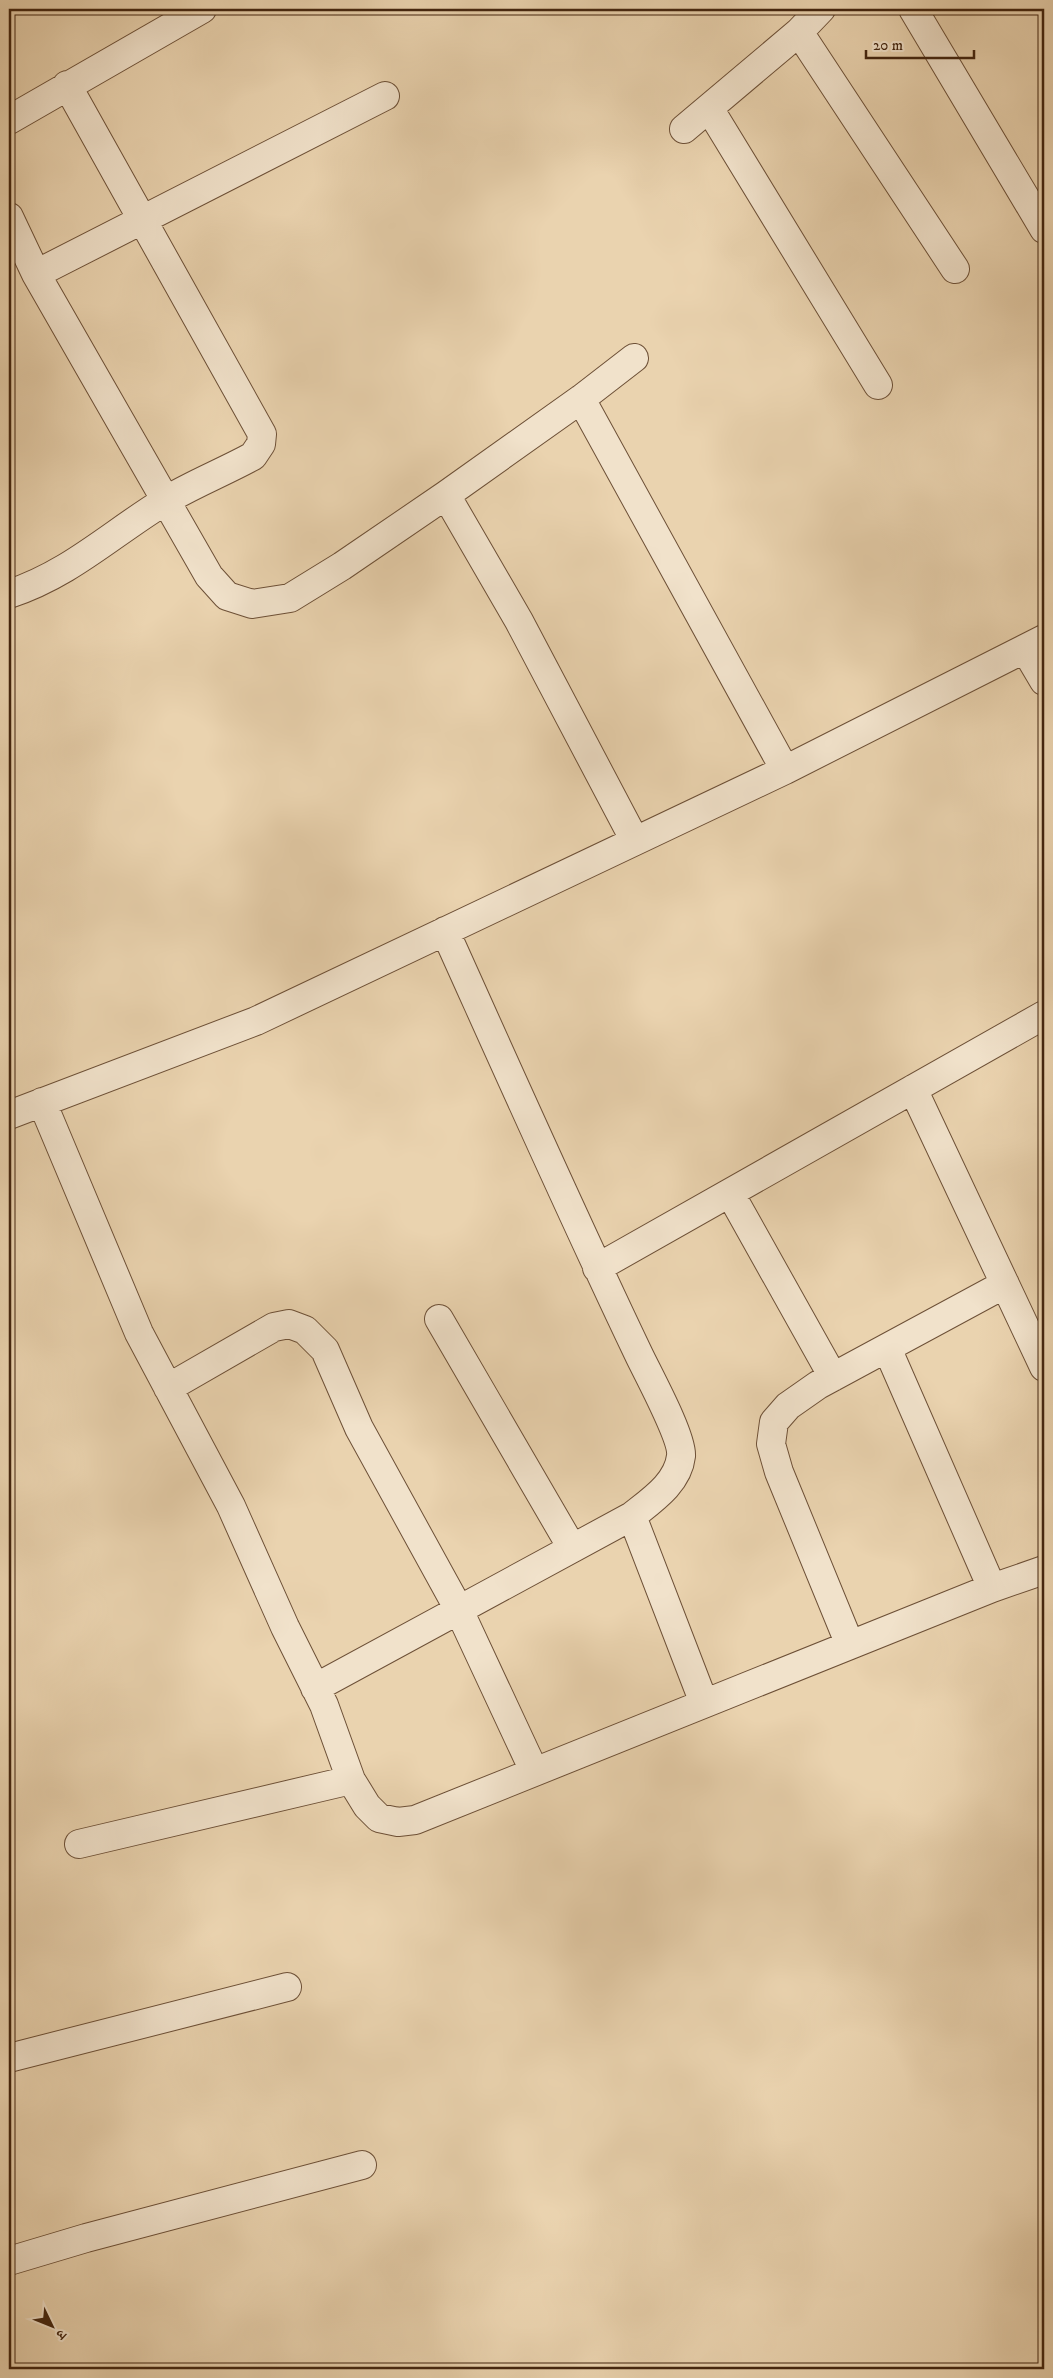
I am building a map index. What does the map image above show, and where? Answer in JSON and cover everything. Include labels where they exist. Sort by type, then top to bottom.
[{"type":"street","points":[[9,120],[202,9]]},
{"type":"street","points":[[684,129],[800,32],[821,9]]},
{"type":"street","points":[[913,9],[1044,229]]},
{"type":"street","points":[[800,32],[955,269]]},
{"type":"street","points":[[9,594],[34,586],[75,564],[165,501],[253,456],[262,444],[262,434],[67,85]]},
{"type":"street","points":[[36,274],[385,96]]},
{"type":"street","points":[[709,108],[878,385]]},
{"type":"street","points":[[9,216],[36,274],[209,576],[227,596],[252,604],[290,598],[342,566],[581,399],[634,358]]},
{"type":"street","points":[[581,399],[785,770]]},
{"type":"street","points":[[446,495],[519,621],[635,841]]},
{"type":"street","points":[[9,1115],[256,1021],[785,770],[1034,644],[1044,681]]},
{"type":"street","points":[[315,1688],[458,1608],[632,1516],[656,1498],[675,1476],[681,1454],[672,1423],[597,1268],[445,931]]},
{"type":"street","points":[[597,1268],[1044,1015]]},
{"type":"street","points":[[913,1089],[1044,1367]]},
{"type":"street","points":[[42,1102],[139,1333],[231,1506],[285,1627],[324,1705],[351,1780],[367,1806],[379,1818],[398,1822],[415,1820],[992,1588],[1044,1570]]},
{"type":"street","points":[[730,1193],[834,1377]]},
{"type":"street","points":[[850,1645],[779,1472],[771,1444],[774,1422],[788,1406],[834,1377],[1005,1284]]},
{"type":"street","points":[[439,1319],[572,1548]]},
{"type":"street","points":[[168,1388],[274,1327],[290,1324],[305,1330],[325,1350],[360,1428],[458,1608],[534,1771]]},
{"type":"street","points":[[887,1348],[992,1588]]},
{"type":"street","points":[[632,1516],[704,1703]]},
{"type":"street","points":[[79,1844],[351,1780]]},
{"type":"street","points":[[9,2058],[287,1987]]},
{"type":"street","points":[[9,2261],[86,2238],[362,2166]]}]
